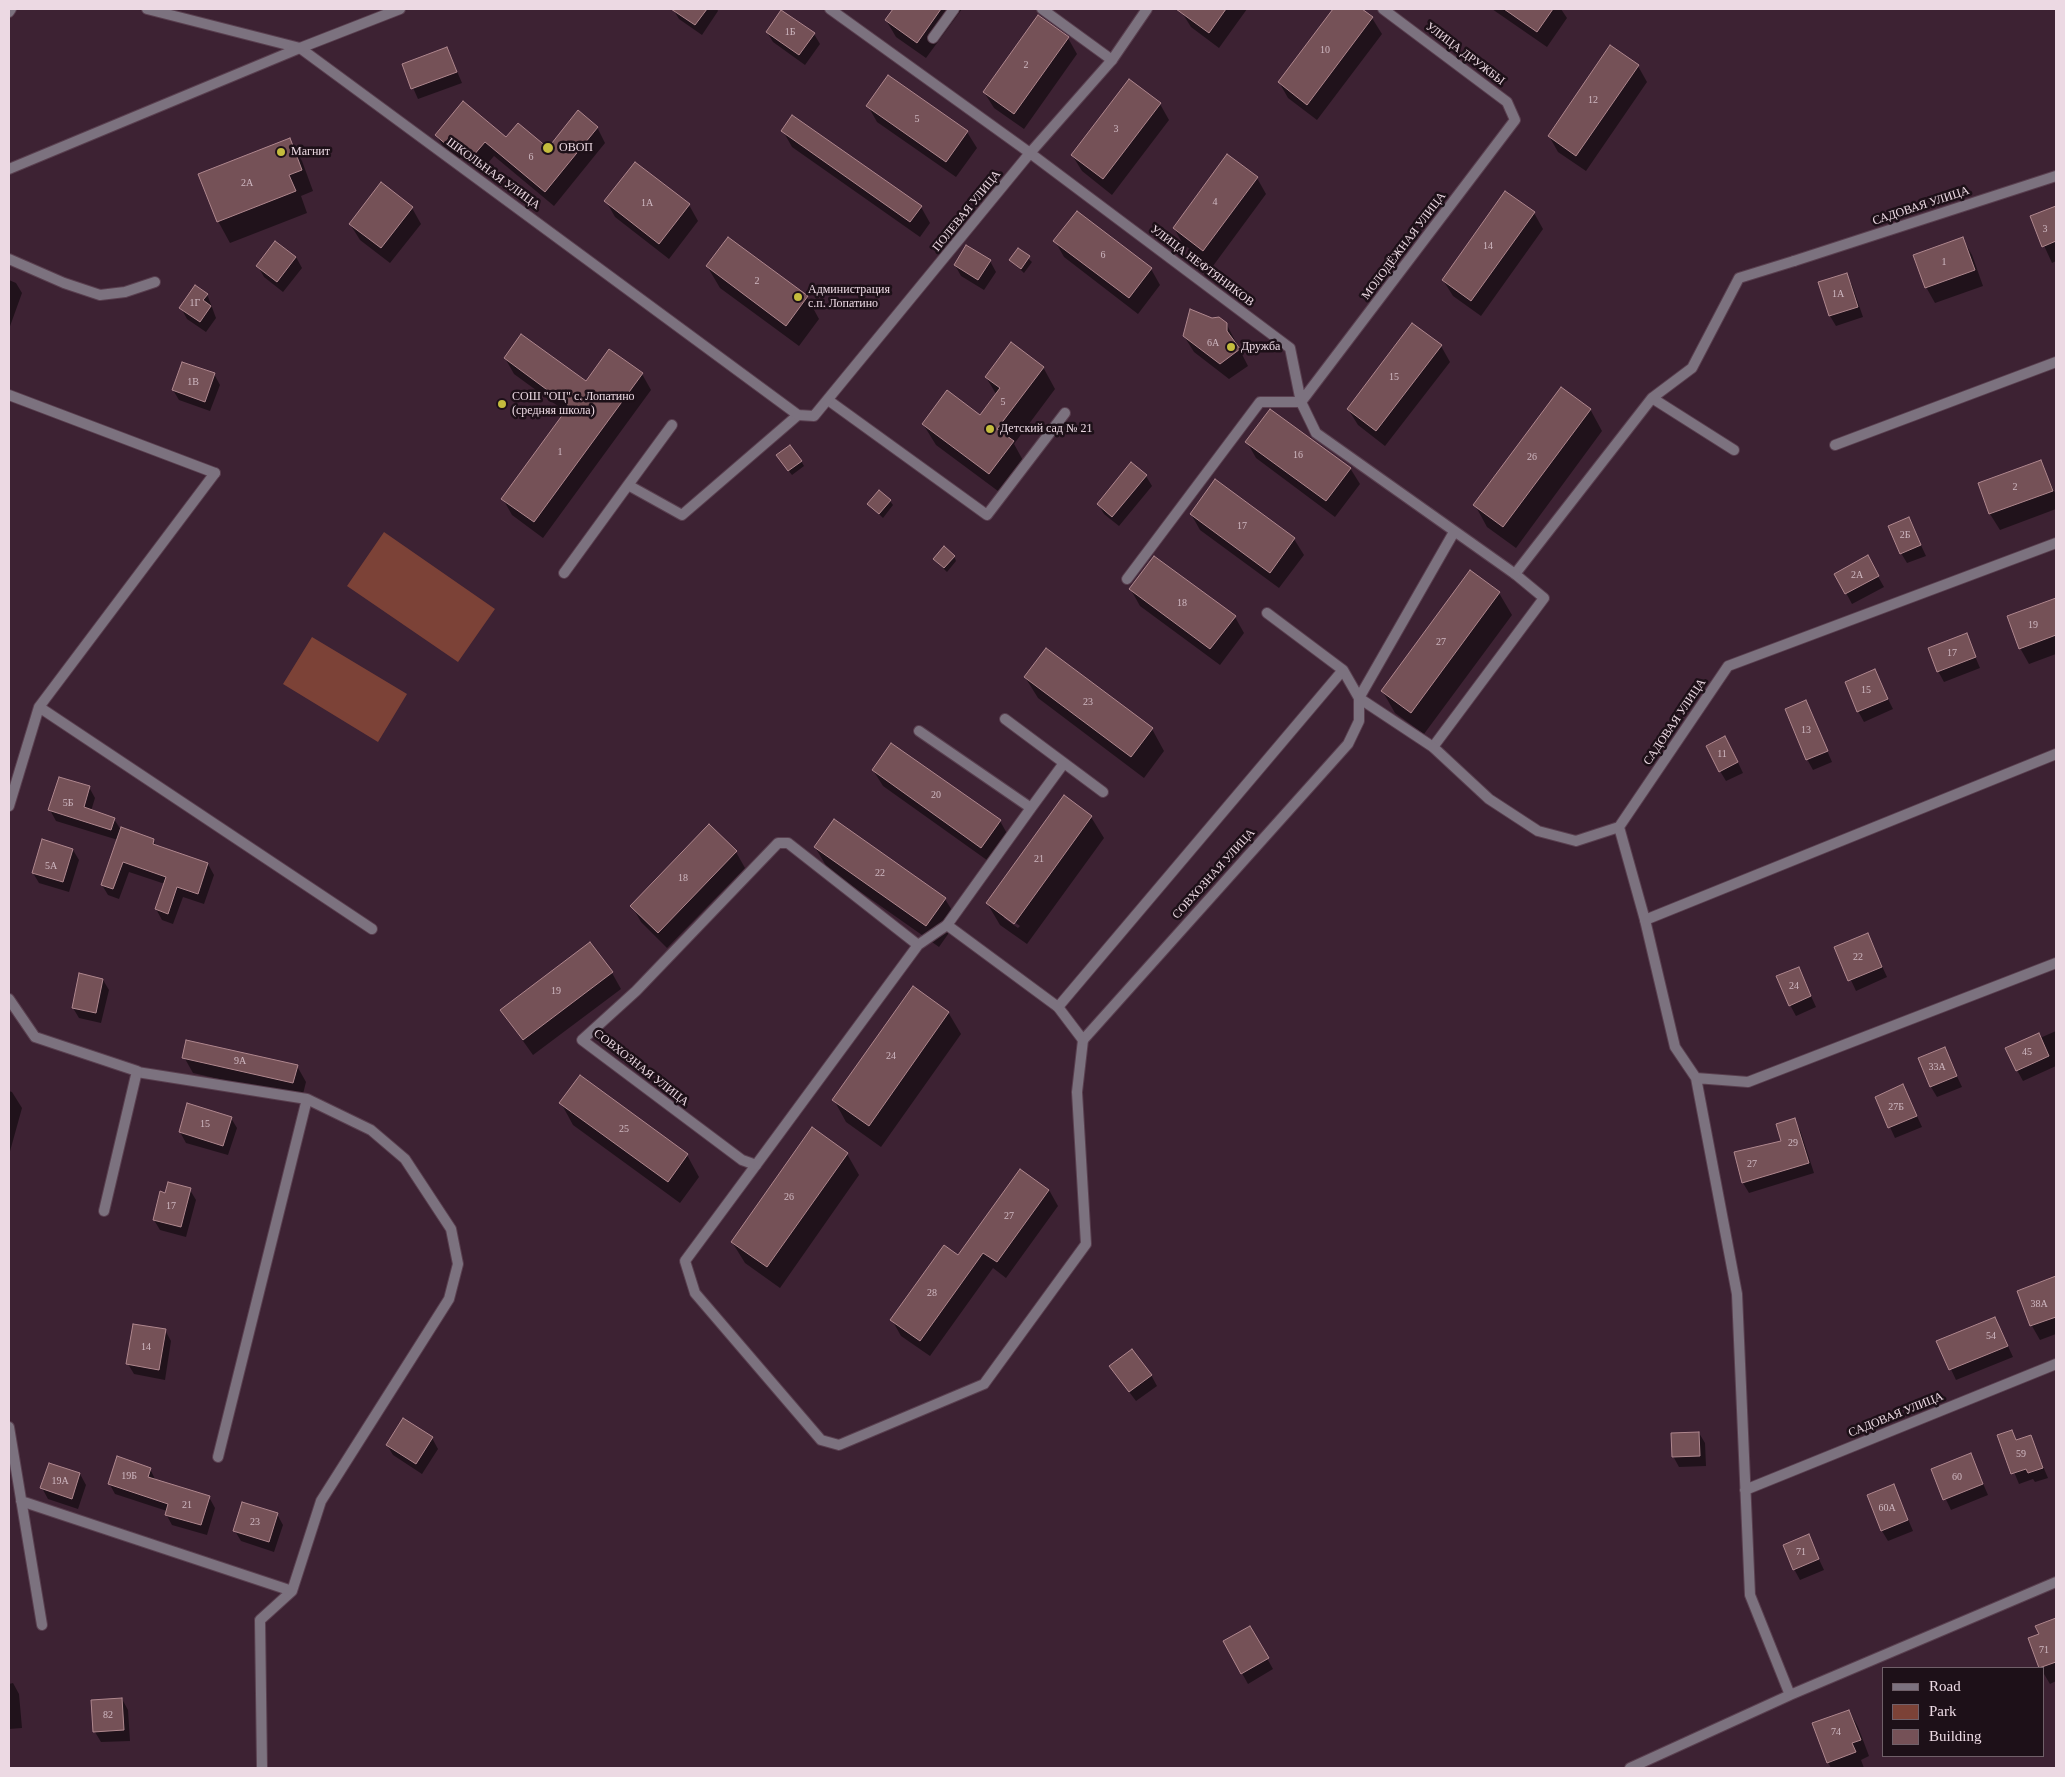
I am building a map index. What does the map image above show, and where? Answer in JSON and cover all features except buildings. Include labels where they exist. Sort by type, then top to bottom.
[{"type":"street","name":"ШКОЛЬНАЯ УЛИЦА","points":[[147,9],[300,48],[798,415]]},
{"type":"street","points":[[9,169],[300,48],[400,9]]},
{"type":"street","name":"УЛИЦА НЕФТЯНИКОВ","points":[[830,9],[1030,153],[1290,348],[1301,402],[1316,432],[1515,574],[1544,598],[1433,747]]},
{"type":"street","points":[[933,38],[954,9]]},
{"type":"street","points":[[1042,9],[1112,60]]},
{"type":"street","name":"ПОЛЕВАЯ УЛИЦА","points":[[798,415],[814,416],[828,400],[1030,153],[1112,60],[1147,9]]},
{"type":"street","name":"УЛИЦА ДРУЖБЫ","points":[[1383,9],[1507,102]]},
{"type":"street","name":"МОЛОДЁЖНАЯ УЛИЦА","points":[[1301,402],[1515,120],[1507,102]]},
{"type":"street","name":"САДОВАЯ УЛИЦА","points":[[1515,574],[1652,398],[1692,368],[1739,278],[2056,176]]},
{"type":"street","points":[[9,259],[64,283],[100,295],[125,292],[155,282]]},
{"type":"street","points":[[1835,445],[2056,362]]},
{"type":"street","points":[[9,395],[215,473],[38,707],[9,806]]},
{"type":"street","points":[[1652,398],[1734,450]]},
{"type":"street","points":[[828,400],[987,515],[1065,413]]},
{"type":"street","points":[[1127,579],[1260,402],[1301,402]]},
{"type":"street","points":[[628,485],[682,515],[798,415]]},
{"type":"street","points":[[564,573],[672,425]]},
{"type":"street","name":"СОВХОЗНАЯ УЛИЦА","points":[[1083,1040],[1348,744],[1359,721],[1359,698],[1454,532]]},
{"type":"street","name":"САДОВАЯ УЛИЦА","points":[[1619,827],[1728,666],[2056,543]]},
{"type":"street","points":[[1268,613],[1342,670],[1359,698],[1433,747],[1489,799],[1538,831],[1576,841],[1619,827],[1645,920],[1675,1047],[1696,1078],[1738,1294],[1750,1595],[1790,1695]]},
{"type":"street","points":[[1058,1007],[1342,670]]},
{"type":"street","points":[[38,707],[372,929]]},
{"type":"street","points":[[1005,719],[1103,792]]},
{"type":"street","points":[[919,731],[1031,808]]},
{"type":"street","points":[[1645,920],[2056,754]]},
{"type":"street","points":[[946,925],[1058,1007],[1083,1040],[1077,1092],[1086,1244],[984,1384],[839,1445],[821,1440],[695,1293],[685,1260],[918,945],[946,925],[1064,763]]},
{"type":"street","name":"СОВХОЗНАЯ УЛИЦА","points":[[756,1165],[742,1160],[582,1040],[636,991],[778,843],[788,843],[918,945]]},
{"type":"street","points":[[1696,1078],[1748,1082],[2056,963]]},
{"type":"street","points":[[9,999],[35,1037],[136,1072],[307,1099],[371,1130],[406,1159],[451,1229],[458,1264],[449,1299],[321,1501],[292,1591],[260,1620],[262,1768]]},
{"type":"street","points":[[104,1211],[136,1072]]},
{"type":"street","points":[[218,1458],[307,1099]]},
{"type":"street","name":"САДОВАЯ УЛИЦА","points":[[1745,1490],[2056,1364]]},
{"type":"street","points":[[9,1427],[42,1625]]},
{"type":"street","points":[[21,1501],[292,1591]]},
{"type":"street","points":[[1630,1768],[1790,1695],[2056,1582]]},
{"type":"green space","points":[[384,532],[495,609],[458,662],[347,586]]},
{"type":"green space","points":[[312,637],[407,694],[378,742],[283,684]]},
{"type":"place","name":"ОВОП","points":[[548,148]]},
{"type":"place","name":"Магнит","points":[[281,152]]},
{"type":"place","name":"Администрация с.п. Лопатино","points":[[798,297]]},
{"type":"place","name":"Дружба","points":[[1231,347]]},
{"type":"place","name":"СОШ \"ОЦ\" с. Лопатино (средняя школа)","points":[[502,404]]},
{"type":"place","name":"Детский сад № 21","points":[[990,429]]}]
